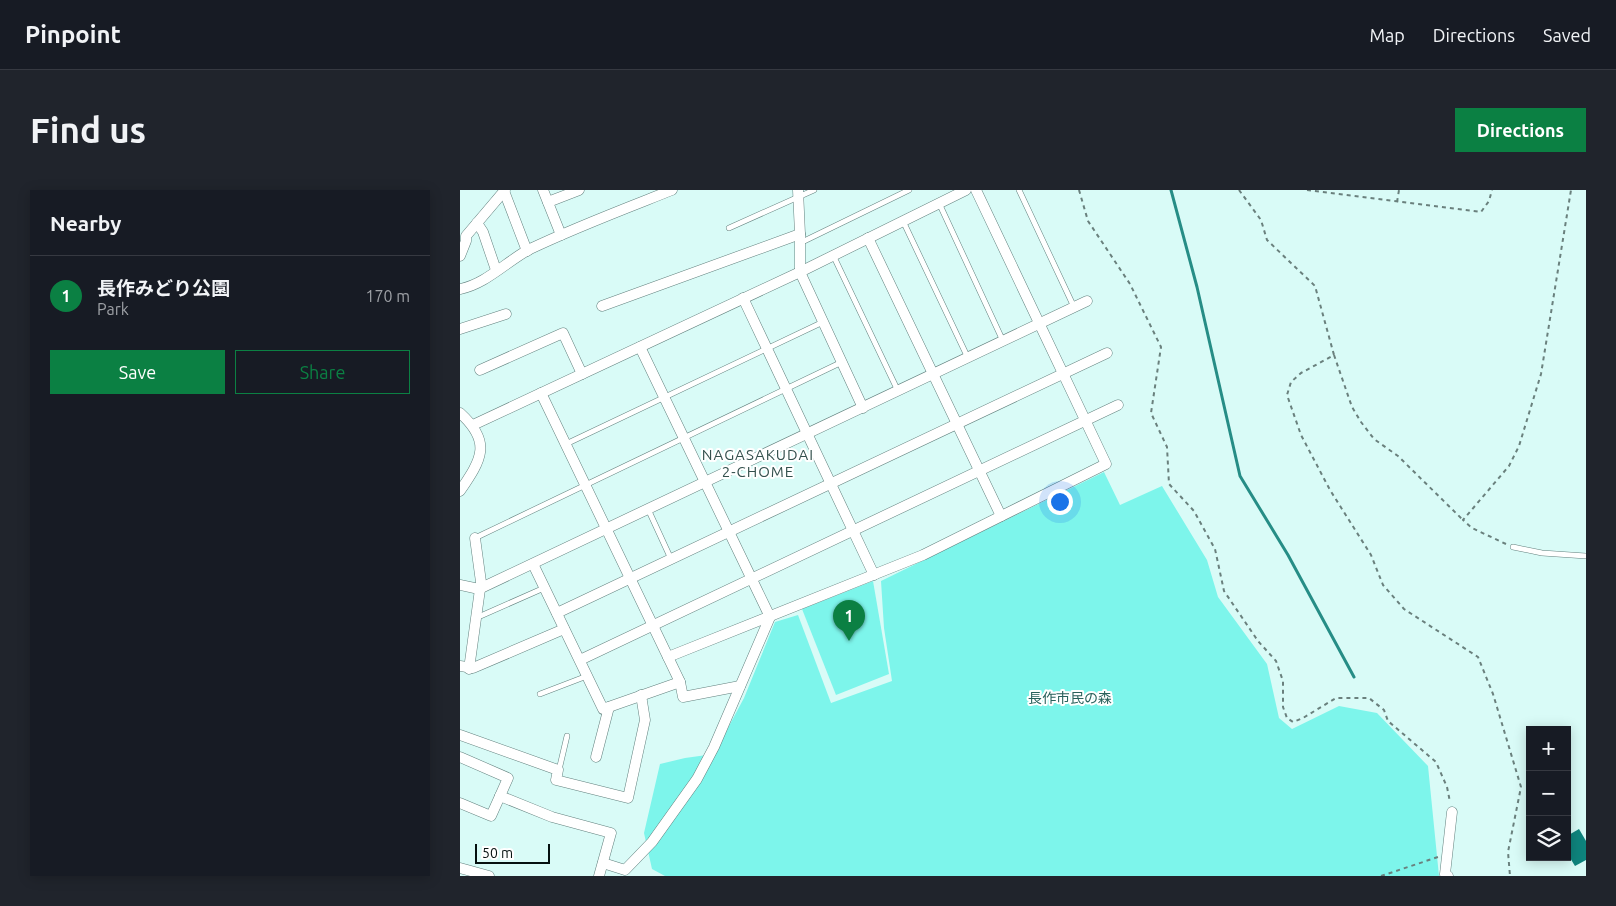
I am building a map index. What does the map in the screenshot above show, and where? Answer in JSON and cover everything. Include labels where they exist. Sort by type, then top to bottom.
[{"type":"street","points":[[460,256],[466,236],[505,190],[527,250]]},
{"type":"street","points":[[543,190],[561,235]]},
{"type":"street","points":[[548,202],[579,190]]},
{"type":"street","points":[[460,288],[473,284],[527,250],[672,190]]},
{"type":"street","points":[[473,425],[800,272],[966,190]]},
{"type":"street","points":[[668,658],[924,555],[1106,464],[976,190]]},
{"type":"street","points":[[798,194],[800,272],[863,408]]},
{"type":"street","points":[[477,223],[483,232],[496,270]]},
{"type":"street","points":[[602,306],[800,238]]},
{"type":"street","points":[[868,238],[1001,516]]},
{"type":"street","points":[[743,298],[874,575]]},
{"type":"street","points":[[460,585],[479,589],[1087,301]]},
{"type":"street","points":[[460,329],[506,314]]},
{"type":"street","points":[[480,370],[563,333],[582,374]]},
{"type":"street","points":[[603,863],[625,870],[652,842],[697,779],[714,747],[770,617],[640,347]]},
{"type":"street","points":[[557,613],[1107,353]]},
{"type":"street","points":[[541,393],[680,682],[683,697],[740,686]]},
{"type":"street","points":[[580,660],[1118,405]]},
{"type":"street","points":[[460,413],[473,425],[481,446],[474,471],[460,491]]},
{"type":"street","points":[[464,668],[481,582],[475,538]]},
{"type":"street","points":[[533,564],[603,709],[680,682]]},
{"type":"street","points":[[464,668],[564,629]]},
{"type":"street","points":[[460,735],[558,770],[556,780],[628,798],[645,720],[640,695]]},
{"type":"street","points":[[596,757],[609,706]]},
{"type":"street","points":[[460,757],[508,778],[491,816],[460,803]]},
{"type":"street","points":[[500,796],[552,816],[612,833],[599,876]]},
{"type":"street","points":[[1448,876],[1445,874],[1452,812]]},
{"type":"street","points":[[460,868],[489,876]]},
{"type":"lane","points":[[729,228],[798,194],[814,190]]},
{"type":"lane","points":[[800,238],[908,190]]},
{"type":"lane","points":[[1019,190],[1074,307]]},
{"type":"lane","points":[[939,204],[1003,341]]},
{"type":"lane","points":[[903,221],[968,358]]},
{"type":"lane","points":[[834,255],[898,391]]},
{"type":"lane","points":[[565,444],[823,322]]},
{"type":"lane","points":[[475,538],[842,362]]},
{"type":"lane","points":[[648,509],[671,559]]},
{"type":"lane","points":[[1513,547],[1542,553],[1586,556]]},
{"type":"lane","points":[[475,618],[544,587]]},
{"type":"lane","points":[[540,694],[587,676]]},
{"type":"lane","points":[[558,770],[567,736]]},
{"type":"path","points":[[1079,190],[1088,221],[1130,284],[1160,347],[1151,413],[1167,447],[1169,484],[1194,511],[1215,549],[1224,591],[1258,641],[1276,661],[1283,681],[1283,707],[1287,718],[1293,722],[1304,718],[1336,698],[1369,698],[1384,710],[1388,721],[1436,762],[1447,787],[1452,812]]},
{"type":"path","points":[[1239,190],[1261,220],[1267,240],[1315,286],[1334,355],[1352,407],[1374,439],[1398,456],[1472,528],[1513,547]]},
{"type":"path","points":[[1306,190],[1481,212],[1489,201],[1492,190]]},
{"type":"path","points":[[1397,202],[1399,190]]},
{"type":"path","points":[[1462,520],[1509,466],[1519,446],[1542,374],[1571,190]]},
{"type":"path","points":[[1334,355],[1301,373],[1291,382],[1287,395],[1301,435],[1330,490],[1371,555],[1383,585],[1404,609],[1478,657],[1493,694],[1521,787],[1508,852],[1510,876]]},
{"type":"path","points":[[1381,876],[1448,854]]},
{"type":"green space","name":"長作市民の森","points":[[1104,472],[1120,505],[1162,486],[1207,560],[1218,597],[1267,664],[1279,718],[1292,729],[1339,706],[1377,713],[1428,766],[1439,876],[665,876],[652,869],[644,833],[660,764],[714,754],[744,698],[775,622],[798,615],[831,703],[892,681],[884,628],[881,581]]},
{"type":"green space","points":[[873,581],[889,674],[836,695],[802,609]]},
{"type":"building","points":[[1579,829],[1586,841],[1586,860],[1575,866],[1571,860],[1571,834]]},
{"type":"waterway","points":[[1171,190],[1197,287],[1240,476],[1288,555],[1354,677]]},
{"type":"place","name":"長作みどり公園","points":[[849,641]]},
{"type":"district","name":"NAGASAKUDAI 2-CHOME","points":[[758,462]]}]
